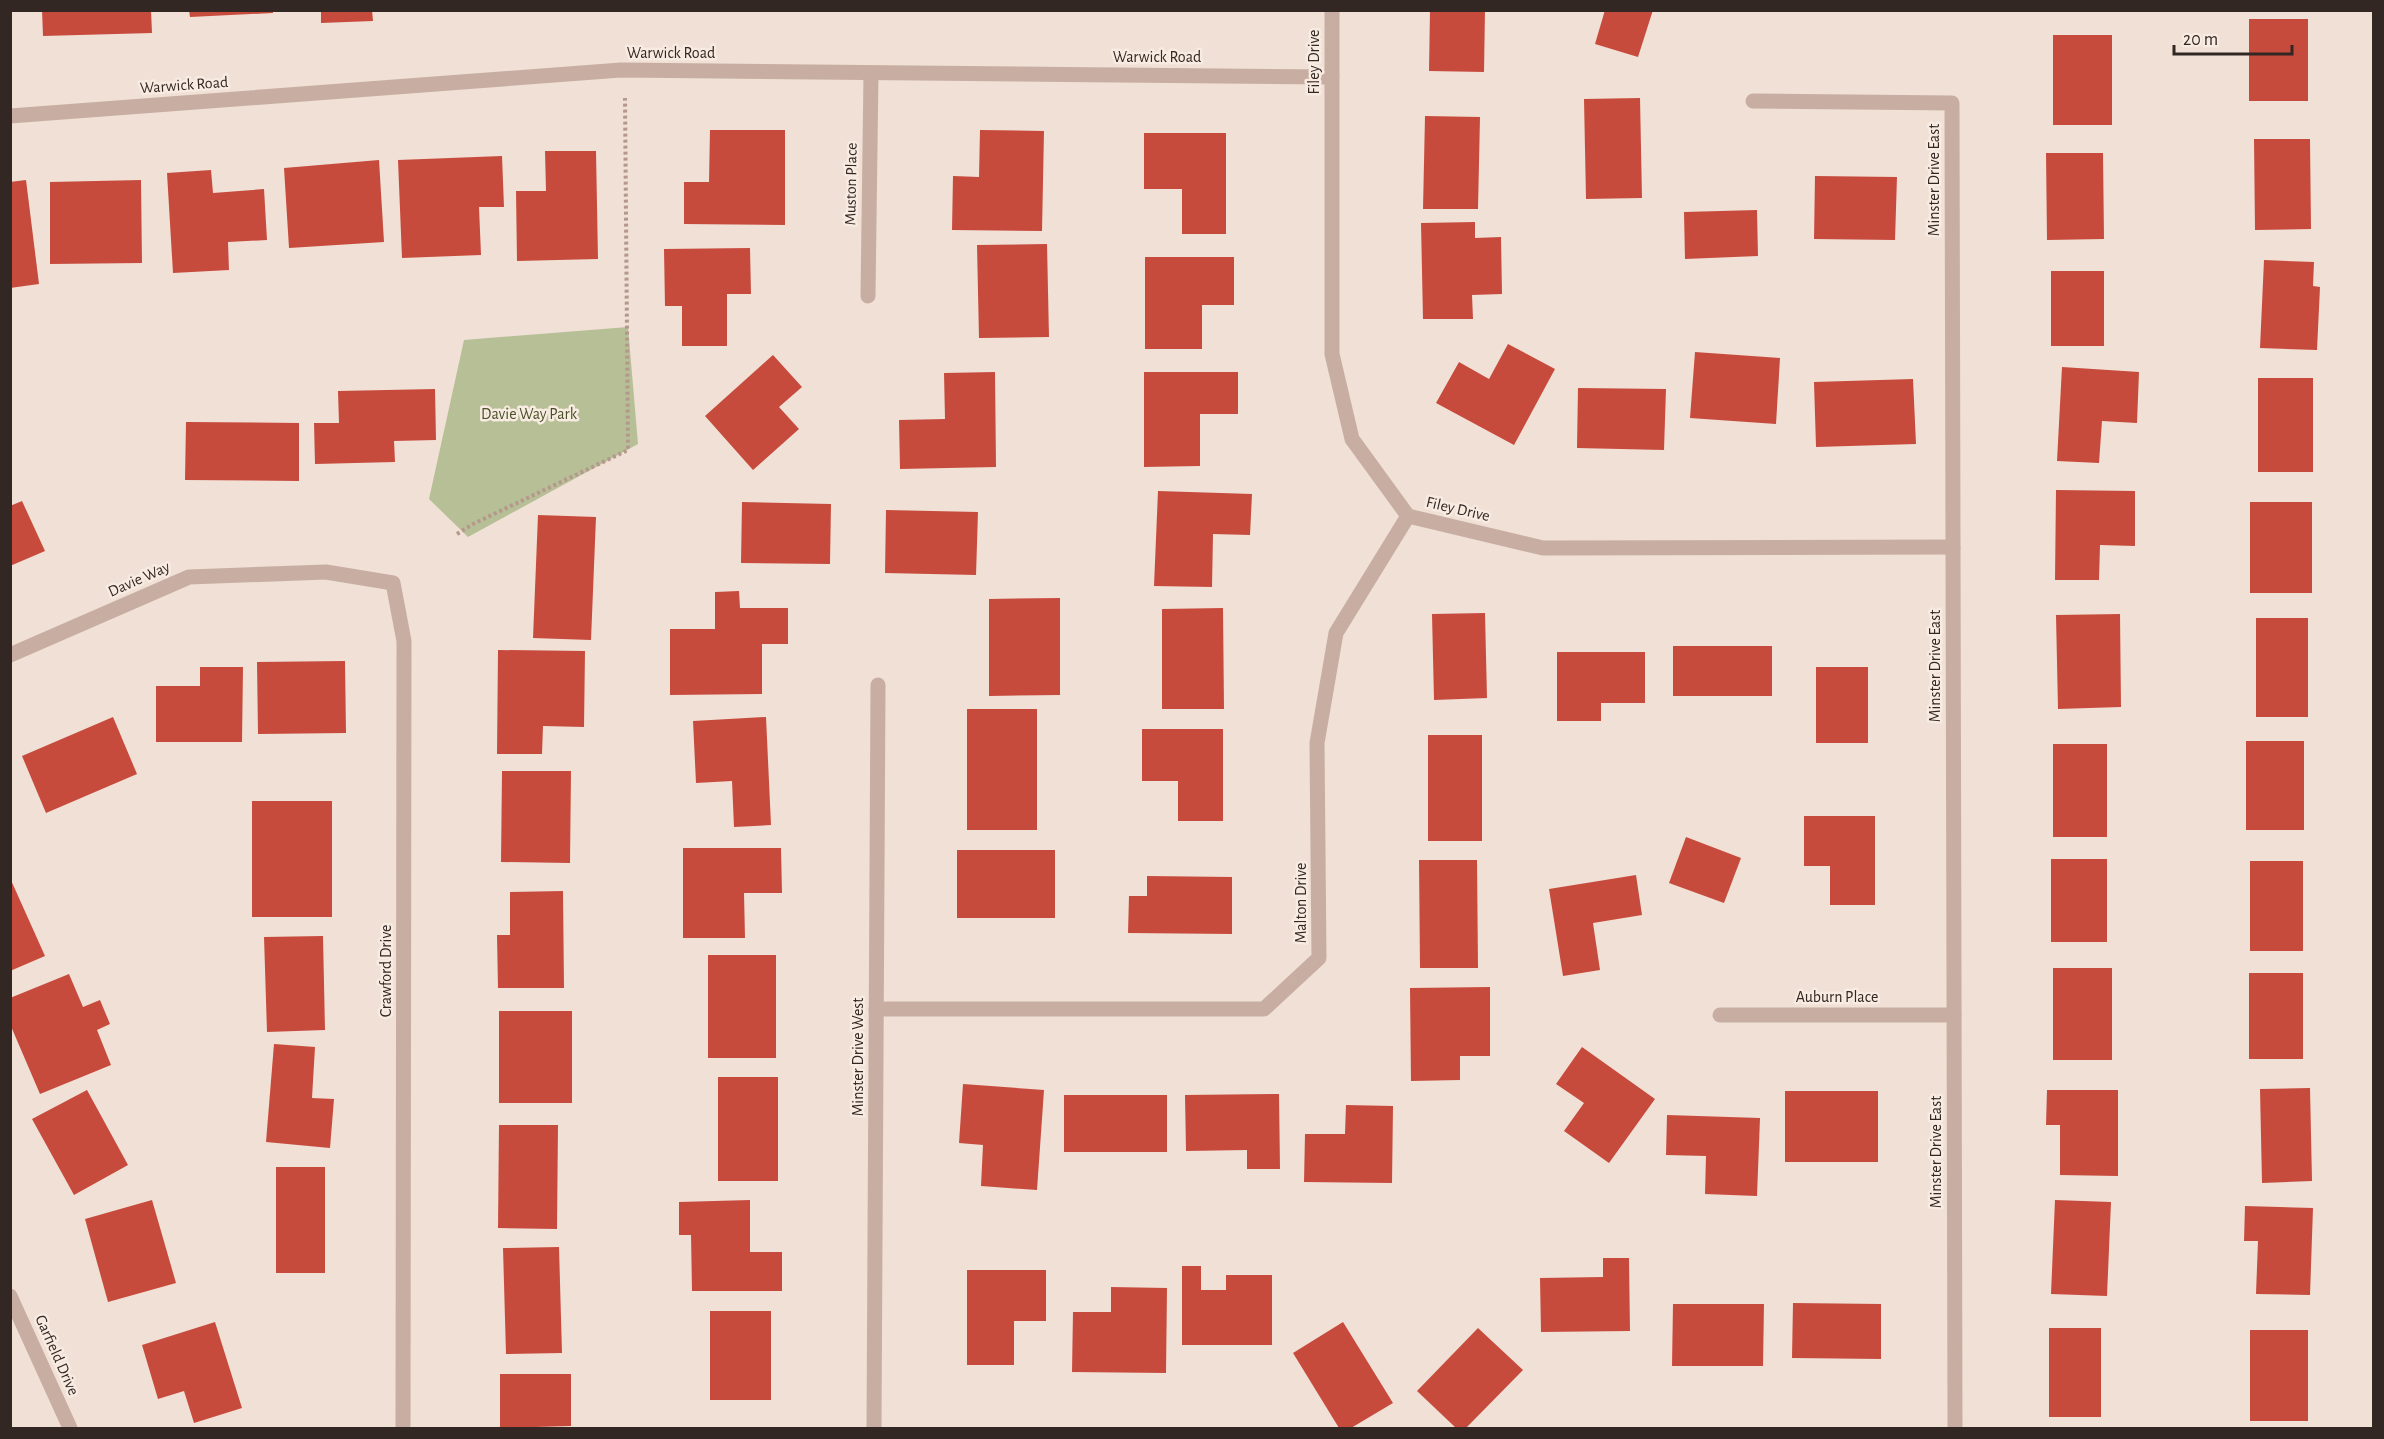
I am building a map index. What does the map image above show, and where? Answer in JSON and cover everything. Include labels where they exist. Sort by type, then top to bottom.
[{"type":"street","name":"Filey Drive","points":[[1332,10],[1332,354],[1352,439],[1408,516],[1543,548],[1953,547]]},
{"type":"street","name":"Warwick Road","points":[[10,116],[621,70],[1332,77]]},
{"type":"street","name":"Muston Place","points":[[868,296],[871,73]]},
{"type":"street","name":"Minster Drive East","points":[[1753,100],[1952,103],[1955,1428]]},
{"type":"street","name":"Malton Drive","points":[[876,1009],[1264,1009],[1303,973],[1319,958],[1317,743],[1336,633],[1408,516]]},
{"type":"street","name":"Davie Way","points":[[10,656],[189,577],[326,572]]},
{"type":"street","name":"Crawford Drive","points":[[326,572],[393,583],[404,641],[403,1428]]},
{"type":"street","name":"Minster Drive West","points":[[874,1428],[878,685]]},
{"type":"street","name":"Auburn Place","points":[[1720,1015],[1954,1014]]},
{"type":"street","name":"Garfield Drive","points":[[10,1296],[70,1428]]},
{"type":"path","points":[[457,534],[473,524],[628,450],[626,90]]},
{"type":"green space","name":"Davie Way Park","points":[[628,327],[638,444],[468,537],[429,499],[464,340]]},
{"type":"building","points":[[42,10],[151,10],[152,33],[43,36]]},
{"type":"building","points":[[189,10],[273,10],[273,13],[190,17]]},
{"type":"building","points":[[321,10],[372,10],[373,21],[321,23]]},
{"type":"building","points":[[1430,10],[1485,10],[1484,72],[1429,71]]},
{"type":"building","points":[[1605,10],[1653,10],[1638,57],[1595,44]]},
{"type":"building","points":[[2249,19],[2308,19],[2308,101],[2249,101]]},
{"type":"building","points":[[2053,35],[2112,35],[2112,125],[2053,125]]},
{"type":"building","points":[[1640,98],[1642,198],[1586,199],[1584,99]]},
{"type":"building","points":[[1425,116],[1480,117],[1478,209],[1423,209]]},
{"type":"building","points":[[710,130],[785,130],[785,225],[684,224],[684,182],[709,182]]},
{"type":"building","points":[[980,130],[1044,131],[1042,231],[952,230],[953,176],[979,177]]},
{"type":"building","points":[[1144,133],[1226,133],[1226,234],[1182,234],[1182,189],[1144,189]]},
{"type":"building","points":[[2254,139],[2310,139],[2311,229],[2255,230]]},
{"type":"building","points":[[545,151],[596,151],[598,259],[517,261],[516,191],[546,191]]},
{"type":"building","points":[[2046,153],[2103,153],[2104,239],[2047,240]]},
{"type":"building","points":[[502,156],[504,207],[479,207],[481,255],[402,258],[398,160]]},
{"type":"building","points":[[379,160],[384,242],[289,248],[284,168]]},
{"type":"building","points":[[211,170],[213,193],[264,189],[267,240],[228,242],[229,270],[173,273],[167,173]]},
{"type":"building","points":[[1815,176],[1897,177],[1895,240],[1814,239]]},
{"type":"building","points":[[26,180],[39,284],[10,288],[10,182]]},
{"type":"building","points":[[141,180],[142,263],[50,264],[50,182]]},
{"type":"building","points":[[1757,210],[1758,256],[1685,259],[1684,212]]},
{"type":"building","points":[[1475,222],[1475,238],[1501,237],[1502,294],[1472,295],[1473,319],[1423,319],[1421,223]]},
{"type":"building","points":[[1047,244],[1049,337],[979,338],[977,245]]},
{"type":"building","points":[[750,248],[751,294],[727,294],[727,346],[682,346],[682,306],[665,306],[664,249]]},
{"type":"building","points":[[1145,257],[1234,257],[1234,305],[1202,305],[1202,349],[1145,349]]},
{"type":"building","points":[[2264,260],[2314,262],[2313,286],[2320,287],[2317,350],[2260,348]]},
{"type":"building","points":[[2051,271],[2104,271],[2104,346],[2051,346]]},
{"type":"building","points":[[1508,344],[1555,369],[1514,445],[1436,403],[1459,362],[1489,379]]},
{"type":"building","points":[[1695,352],[1780,358],[1776,424],[1690,418]]},
{"type":"building","points":[[773,355],[802,387],[779,407],[799,429],[753,470],[705,416]]},
{"type":"building","points":[[2062,367],[2139,372],[2137,423],[2102,421],[2099,463],[2057,461]]},
{"type":"building","points":[[995,372],[996,467],[900,469],[899,420],[945,419],[944,373]]},
{"type":"building","points":[[1144,372],[1238,372],[1238,414],[1200,414],[1200,466],[1144,467]]},
{"type":"building","points":[[2258,378],[2313,378],[2313,472],[2258,472]]},
{"type":"building","points":[[1913,379],[1916,444],[1816,447],[1814,382]]},
{"type":"building","points":[[1578,388],[1666,389],[1664,450],[1577,448]]},
{"type":"building","points":[[435,389],[436,440],[394,441],[395,462],[315,464],[314,423],[339,423],[338,391]]},
{"type":"building","points":[[186,422],[299,423],[299,481],[185,480]]},
{"type":"building","points":[[2056,490],[2135,491],[2135,546],[2100,545],[2099,580],[2055,580]]},
{"type":"building","points":[[1158,491],[1252,494],[1250,535],[1213,534],[1212,587],[1154,586]]},
{"type":"building","points":[[22,501],[45,551],[10,566],[10,506]]},
{"type":"building","points":[[742,502],[831,504],[830,564],[741,563]]},
{"type":"building","points":[[2250,502],[2312,502],[2312,593],[2250,593]]},
{"type":"building","points":[[886,510],[978,512],[976,575],[885,573]]},
{"type":"building","points":[[538,515],[596,517],[591,640],[533,638]]},
{"type":"building","points":[[739,591],[740,608],[788,608],[788,644],[762,644],[762,694],[670,695],[670,629],[715,629],[715,592]]},
{"type":"building","points":[[1060,598],[1060,695],[989,696],[989,599]]},
{"type":"building","points":[[1223,608],[1224,709],[1162,709],[1162,609]]},
{"type":"building","points":[[1485,613],[1487,698],[1434,700],[1432,614]]},
{"type":"building","points":[[2120,614],[2121,707],[2058,709],[2056,615]]},
{"type":"building","points":[[2256,618],[2308,618],[2308,717],[2256,717]]},
{"type":"building","points":[[1673,646],[1772,646],[1772,696],[1673,696]]},
{"type":"building","points":[[498,650],[585,651],[584,727],[543,726],[542,754],[497,754]]},
{"type":"building","points":[[1557,652],[1645,652],[1645,703],[1601,703],[1601,721],[1557,721]]},
{"type":"building","points":[[345,661],[346,733],[258,734],[257,662]]},
{"type":"building","points":[[200,667],[243,667],[242,742],[156,742],[156,686],[200,686]]},
{"type":"building","points":[[1816,667],[1868,667],[1868,743],[1816,743]]},
{"type":"building","points":[[967,709],[1037,709],[1037,830],[967,830]]},
{"type":"building","points":[[113,717],[137,774],[46,813],[22,756]]},
{"type":"building","points":[[766,717],[771,825],[734,827],[732,781],[696,783],[693,721]]},
{"type":"building","points":[[1142,729],[1223,729],[1223,821],[1178,821],[1178,781],[1142,781]]},
{"type":"building","points":[[1428,735],[1482,735],[1482,841],[1428,841]]},
{"type":"building","points":[[2246,741],[2304,741],[2304,830],[2246,830]]},
{"type":"building","points":[[2053,744],[2107,744],[2107,837],[2053,837]]},
{"type":"building","points":[[502,771],[571,771],[570,863],[501,862]]},
{"type":"building","points":[[252,801],[332,801],[332,917],[252,917]]},
{"type":"building","points":[[1804,816],[1875,816],[1875,905],[1830,905],[1830,866],[1804,866]]},
{"type":"building","points":[[1686,837],[1741,858],[1724,903],[1669,883]]},
{"type":"building","points":[[683,848],[781,848],[782,893],[744,893],[745,938],[683,938]]},
{"type":"building","points":[[957,850],[1055,850],[1055,918],[957,918]]},
{"type":"building","points":[[2051,859],[2107,859],[2107,942],[2051,942]]},
{"type":"building","points":[[1419,860],[1477,860],[1478,968],[1420,968]]},
{"type":"building","points":[[2250,861],[2303,861],[2303,951],[2250,951]]},
{"type":"building","points":[[1636,875],[1642,915],[1593,923],[1600,970],[1563,976],[1549,889]]},
{"type":"building","points":[[1147,876],[1232,877],[1232,934],[1128,933],[1129,896],[1147,896]]},
{"type":"building","points":[[10,878],[45,956],[10,971]]},
{"type":"building","points":[[563,891],[564,988],[498,988],[497,935],[510,935],[510,892]]},
{"type":"building","points":[[323,936],[325,1030],[267,1032],[264,937]]},
{"type":"building","points":[[708,955],[776,955],[776,1058],[708,1058]]},
{"type":"building","points":[[2053,968],[2112,968],[2112,1060],[2053,1060]]},
{"type":"building","points":[[2249,973],[2303,973],[2303,1059],[2249,1059]]},
{"type":"building","points":[[69,974],[83,1007],[100,1000],[110,1024],[97,1030],[111,1065],[40,1094],[10,1024],[10,998]]},
{"type":"building","points":[[1490,987],[1490,1056],[1460,1056],[1460,1080],[1411,1081],[1410,988]]},
{"type":"building","points":[[499,1011],[572,1011],[572,1103],[499,1103]]},
{"type":"building","points":[[274,1044],[315,1047],[312,1098],[334,1099],[330,1148],[266,1142]]},
{"type":"building","points":[[1582,1047],[1655,1099],[1609,1163],[1564,1131],[1584,1103],[1556,1084]]},
{"type":"building","points":[[718,1077],[778,1077],[778,1181],[718,1181]]},
{"type":"building","points":[[963,1084],[1044,1090],[1037,1190],[981,1186],[983,1145],[959,1143]]},
{"type":"building","points":[[2310,1088],[2312,1181],[2262,1183],[2260,1089]]},
{"type":"building","points":[[87,1090],[128,1165],[74,1195],[32,1119]]},
{"type":"building","points":[[2047,1090],[2118,1090],[2118,1176],[2060,1175],[2060,1125],[2046,1125]]},
{"type":"building","points":[[1785,1091],[1878,1091],[1878,1162],[1785,1162]]},
{"type":"building","points":[[1279,1094],[1280,1169],[1247,1169],[1247,1150],[1186,1151],[1185,1095]]},
{"type":"building","points":[[1064,1095],[1167,1095],[1167,1152],[1064,1152]]},
{"type":"building","points":[[1346,1105],[1393,1106],[1392,1183],[1304,1182],[1305,1134],[1345,1134]]},
{"type":"building","points":[[1667,1115],[1760,1118],[1757,1196],[1705,1194],[1706,1156],[1666,1155]]},
{"type":"building","points":[[499,1125],[558,1125],[557,1229],[498,1228]]},
{"type":"building","points":[[276,1167],[325,1167],[325,1273],[276,1273]]},
{"type":"building","points":[[152,1200],[176,1283],[108,1302],[85,1219]]},
{"type":"building","points":[[750,1200],[750,1252],[782,1252],[782,1291],[692,1291],[691,1235],[679,1235],[679,1202]]},
{"type":"building","points":[[2055,1200],[2111,1202],[2107,1296],[2051,1294]]},
{"type":"building","points":[[2245,1206],[2313,1208],[2310,1295],[2256,1294],[2258,1241],[2244,1241]]},
{"type":"building","points":[[559,1247],[562,1353],[506,1354],[503,1248]]},
{"type":"building","points":[[1603,1258],[1629,1258],[1630,1331],[1541,1332],[1540,1278],[1603,1277]]},
{"type":"building","points":[[1182,1266],[1201,1266],[1201,1290],[1226,1290],[1226,1275],[1272,1275],[1272,1345],[1182,1345]]},
{"type":"building","points":[[967,1270],[1046,1270],[1046,1321],[1014,1321],[1014,1365],[967,1365]]},
{"type":"building","points":[[1111,1287],[1167,1288],[1166,1373],[1072,1372],[1073,1312],[1111,1312]]},
{"type":"building","points":[[1793,1303],[1881,1304],[1881,1359],[1792,1358]]},
{"type":"building","points":[[1673,1304],[1764,1304],[1763,1366],[1672,1366]]},
{"type":"building","points":[[710,1311],[771,1311],[771,1400],[710,1400]]},
{"type":"building","points":[[215,1322],[242,1408],[194,1423],[184,1391],[158,1399],[142,1345]]},
{"type":"building","points":[[1343,1322],[1393,1403],[1351,1428],[1339,1428],[1293,1353]]},
{"type":"building","points":[[1478,1328],[1523,1370],[1466,1428],[1456,1428],[1417,1391]]},
{"type":"building","points":[[2049,1328],[2101,1328],[2101,1417],[2049,1417]]},
{"type":"building","points":[[2250,1330],[2308,1330],[2308,1421],[2250,1421]]},
{"type":"building","points":[[500,1374],[571,1374],[571,1426],[500,1428]]}]
